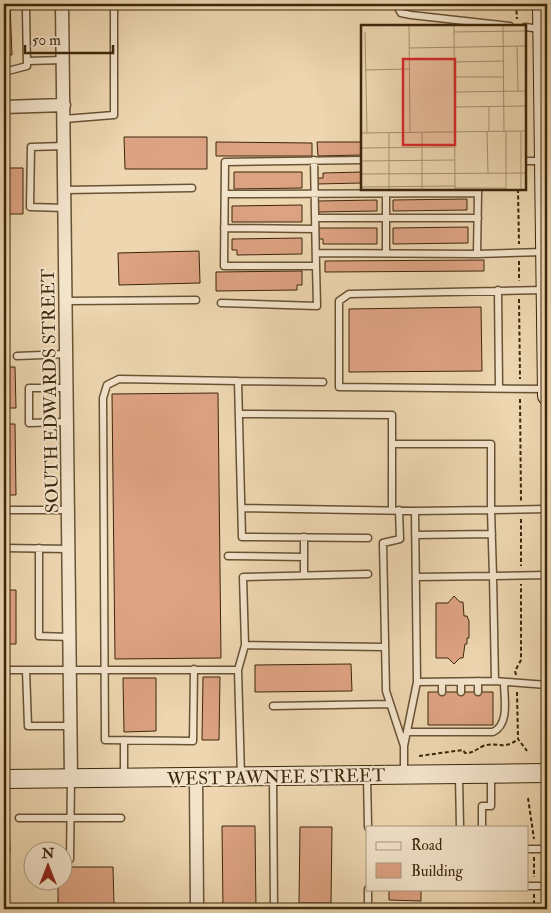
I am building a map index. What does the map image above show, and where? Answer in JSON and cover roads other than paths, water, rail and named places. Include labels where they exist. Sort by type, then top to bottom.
[{"type":"main road","points":[[542,4],[538,28],[546,192],[547,396]]},
{"type":"main road","name":"WEST PAWNEE STREET","points":[[4,780],[547,774]]},
{"type":"street","name":"SOUTH EDWARDS STREET","points":[[62,4],[66,190],[71,779]]},
{"type":"street","points":[[4,107],[64,105]]},
{"type":"street","points":[[196,778],[197,909]]},
{"type":"lane","points":[[64,119],[114,115],[114,4]]},
{"type":"lane","points":[[396,4],[401,13],[501,25]]},
{"type":"lane","points":[[4,72],[27,66],[26,10]]},
{"type":"lane","points":[[27,61],[62,60]]},
{"type":"lane","points":[[64,146],[31,147],[30,206],[66,208]]},
{"type":"lane","points":[[221,303],[317,306],[314,160]]},
{"type":"lane","points":[[316,266],[224,266],[225,162],[361,160]]},
{"type":"lane","points":[[526,161],[544,161]]},
{"type":"lane","points":[[66,190],[192,188]]},
{"type":"lane","points":[[386,191],[386,253]]},
{"type":"lane","points":[[225,194],[478,191],[477,254]]},
{"type":"lane","points":[[315,218],[478,218]]},
{"type":"lane","points":[[224,228],[315,228]]},
{"type":"lane","points":[[316,253],[477,254],[545,252]]},
{"type":"lane","points":[[498,290],[500,388]]},
{"type":"lane","points":[[546,290],[349,294],[339,300],[339,388],[547,389]]},
{"type":"lane","points":[[66,301],[196,300]]},
{"type":"lane","points":[[17,356],[67,354]]},
{"type":"lane","points":[[194,669],[193,741],[105,740],[103,398],[107,385],[120,380],[323,382]]},
{"type":"lane","points":[[238,381],[242,537],[368,538]]},
{"type":"lane","points":[[67,388],[29,388],[29,423],[68,422]]},
{"type":"lane","points":[[239,414],[392,415],[392,510]]},
{"type":"lane","points":[[392,444],[490,444],[494,576],[494,681]]},
{"type":"lane","points":[[242,508],[415,511],[547,510]]},
{"type":"lane","points":[[4,510],[68,510]]},
{"type":"lane","points":[[399,510],[400,539],[383,544],[385,647],[386,691],[404,746]]},
{"type":"lane","points":[[404,775],[404,746],[417,682],[415,511]]},
{"type":"lane","points":[[415,535],[492,534]]},
{"type":"lane","points":[[304,537],[304,575]]},
{"type":"lane","points":[[4,548],[69,548]]},
{"type":"lane","points":[[39,548],[39,636],[70,637]]},
{"type":"lane","points":[[228,556],[304,557]]},
{"type":"lane","points":[[241,777],[238,670],[245,645],[243,577],[368,574]]},
{"type":"lane","points":[[416,577],[547,575]]},
{"type":"lane","points":[[245,645],[385,647]]},
{"type":"lane","points":[[4,670],[238,670]]},
{"type":"lane","points":[[26,670],[28,726],[71,726]]},
{"type":"lane","points":[[478,681],[478,692]]},
{"type":"lane","points":[[417,682],[494,681],[547,685]]},
{"type":"lane","points":[[442,682],[442,692]]},
{"type":"lane","points":[[460,682],[460,692]]},
{"type":"lane","points":[[407,732],[442,728],[478,728],[494,732],[501,728],[504,722],[504,682]]},
{"type":"lane","points":[[273,706],[390,704]]},
{"type":"lane","points":[[124,740],[124,778]]},
{"type":"lane","points":[[459,774],[460,826]]},
{"type":"lane","points":[[482,826],[482,806],[491,806],[491,774]]},
{"type":"lane","points":[[273,776],[274,909],[368,908],[368,890]]},
{"type":"lane","points":[[367,776],[368,826]]},
{"type":"lane","points":[[70,840],[71,779]]},
{"type":"lane","points":[[19,818],[120,818]]},
{"type":"lane","points":[[528,849],[547,849]]},
{"type":"lane","points":[[528,886],[547,886]]}]
